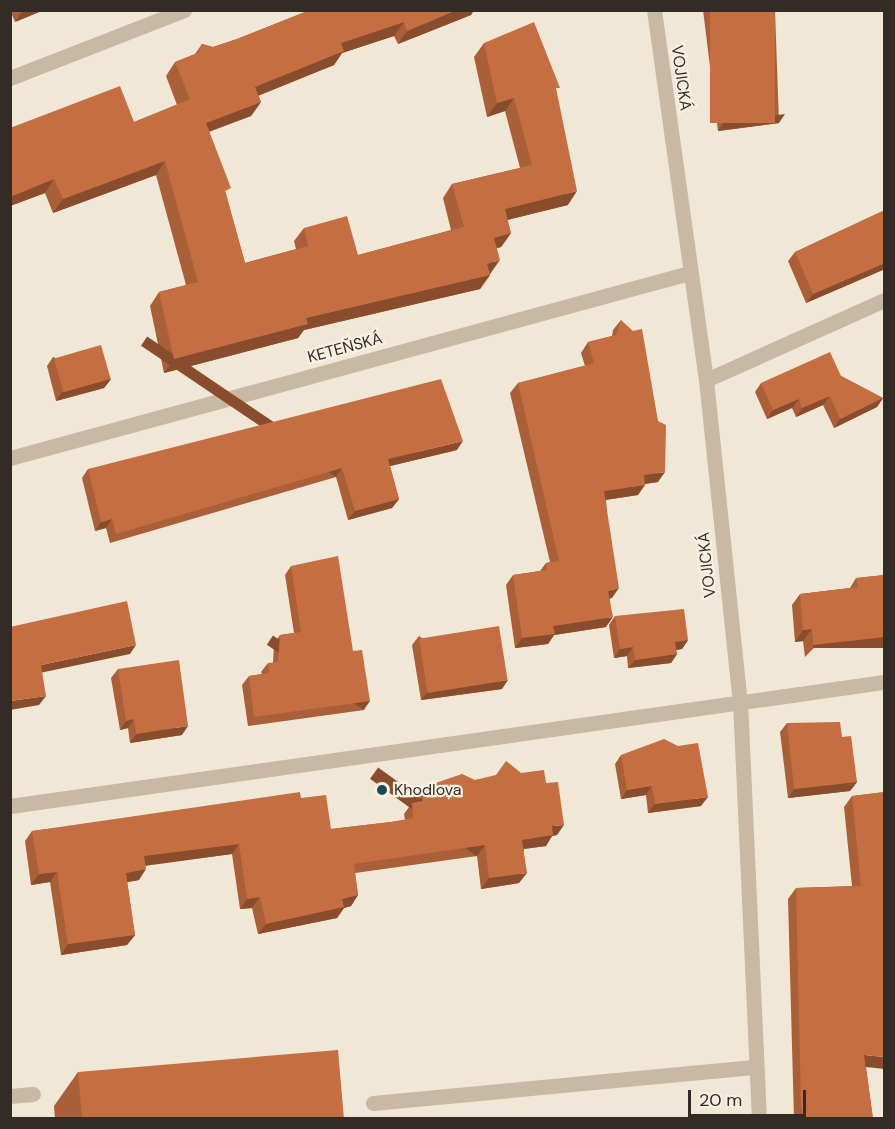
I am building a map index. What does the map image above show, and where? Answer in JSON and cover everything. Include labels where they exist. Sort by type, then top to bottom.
[{"type":"street","points":[[10,78],[184,10]]},
{"type":"street","name":"VOJICKÁ","points":[[654,10],[689,273],[706,380],[740,701],[753,1067],[759,1119]]},
{"type":"street","name":"KETEŇSKÁ","points":[[10,458],[689,273]]},
{"type":"street","points":[[706,380],[885,300]]},
{"type":"street","points":[[10,806],[885,682]]},
{"type":"street","points":[[373,1103],[753,1067]]},
{"type":"street","points":[[10,1096],[33,1094]]},
{"type":"building","points":[[310,10],[457,10],[407,31],[404,22],[341,43],[344,51],[255,87],[261,102],[206,123],[231,188],[225,191],[245,263],[308,246],[304,228],[347,216],[358,255],[464,227],[452,184],[532,165],[514,98],[497,103],[484,43],[534,22],[560,88],[556,88],[577,191],[505,209],[511,233],[494,238],[500,260],[487,264],[490,275],[306,318],[308,324],[174,359],[159,292],[198,282],[165,161],[63,199],[54,179],[10,197],[10,128],[120,86],[134,122],[190,99],[175,62],[198,53],[202,44],[213,47]]},
{"type":"building","points":[[710,10],[775,10],[775,123],[710,123]]},
{"type":"building","points":[[885,210],[885,263],[813,294],[795,252]]},
{"type":"building","points":[[621,320],[633,331],[642,329],[658,421],[666,425],[665,472],[644,475],[645,485],[604,491],[619,588],[608,591],[613,617],[553,626],[555,634],[522,638],[513,575],[547,570],[546,563],[559,561],[518,383],[594,363],[588,342],[616,335]]},
{"type":"building","points":[[101,345],[111,379],[64,392],[54,359]]},
{"type":"building","points":[[830,352],[841,376],[883,398],[840,419],[830,396],[802,408],[799,399],[773,410],[761,383]]},
{"type":"building","points":[[441,379],[463,441],[388,459],[399,499],[355,511],[342,468],[116,534],[112,519],[101,522],[88,469]]},
{"type":"building","points":[[338,556],[353,651],[362,650],[370,701],[254,717],[249,676],[269,673],[268,663],[278,662],[280,635],[301,632],[291,566]]},
{"type":"building","points":[[885,575],[885,637],[813,645],[812,629],[803,630],[800,594],[858,587],[856,578]]},
{"type":"building","points":[[127,601],[136,645],[41,665],[46,696],[10,701],[10,627]]},
{"type":"building","points":[[684,609],[688,640],[675,642],[677,654],[635,660],[633,647],[620,649],[615,616]]},
{"type":"building","points":[[499,626],[508,680],[428,693],[419,639]]},
{"type":"building","points":[[179,660],[188,726],[136,734],[134,719],[126,721],[118,669]]},
{"type":"building","points":[[840,722],[842,737],[851,736],[857,782],[794,789],[787,723]]},
{"type":"building","points":[[664,739],[678,746],[698,743],[708,797],[655,804],[652,786],[627,790],[621,755]]},
{"type":"building","points":[[506,761],[521,773],[544,770],[546,783],[558,782],[564,825],[552,826],[553,835],[522,840],[527,873],[489,878],[485,845],[354,864],[358,895],[342,899],[344,907],[266,924],[260,897],[247,899],[239,844],[144,856],[146,869],[126,873],[135,935],[68,944],[57,872],[39,874],[32,831],[300,792],[301,798],[326,795],[331,829],[391,822],[413,818],[412,803],[423,801],[421,788],[462,774],[475,780],[496,775]]},
{"type":"building","points":[[885,792],[885,1057],[864,1055],[873,1119],[803,1119],[796,888],[861,886],[852,796]]},
{"type":"building","points":[[338,1050],[344,1119],[82,1119],[78,1072]]},
{"type":"place","name":"Khodlova","points":[[382,790]]}]
